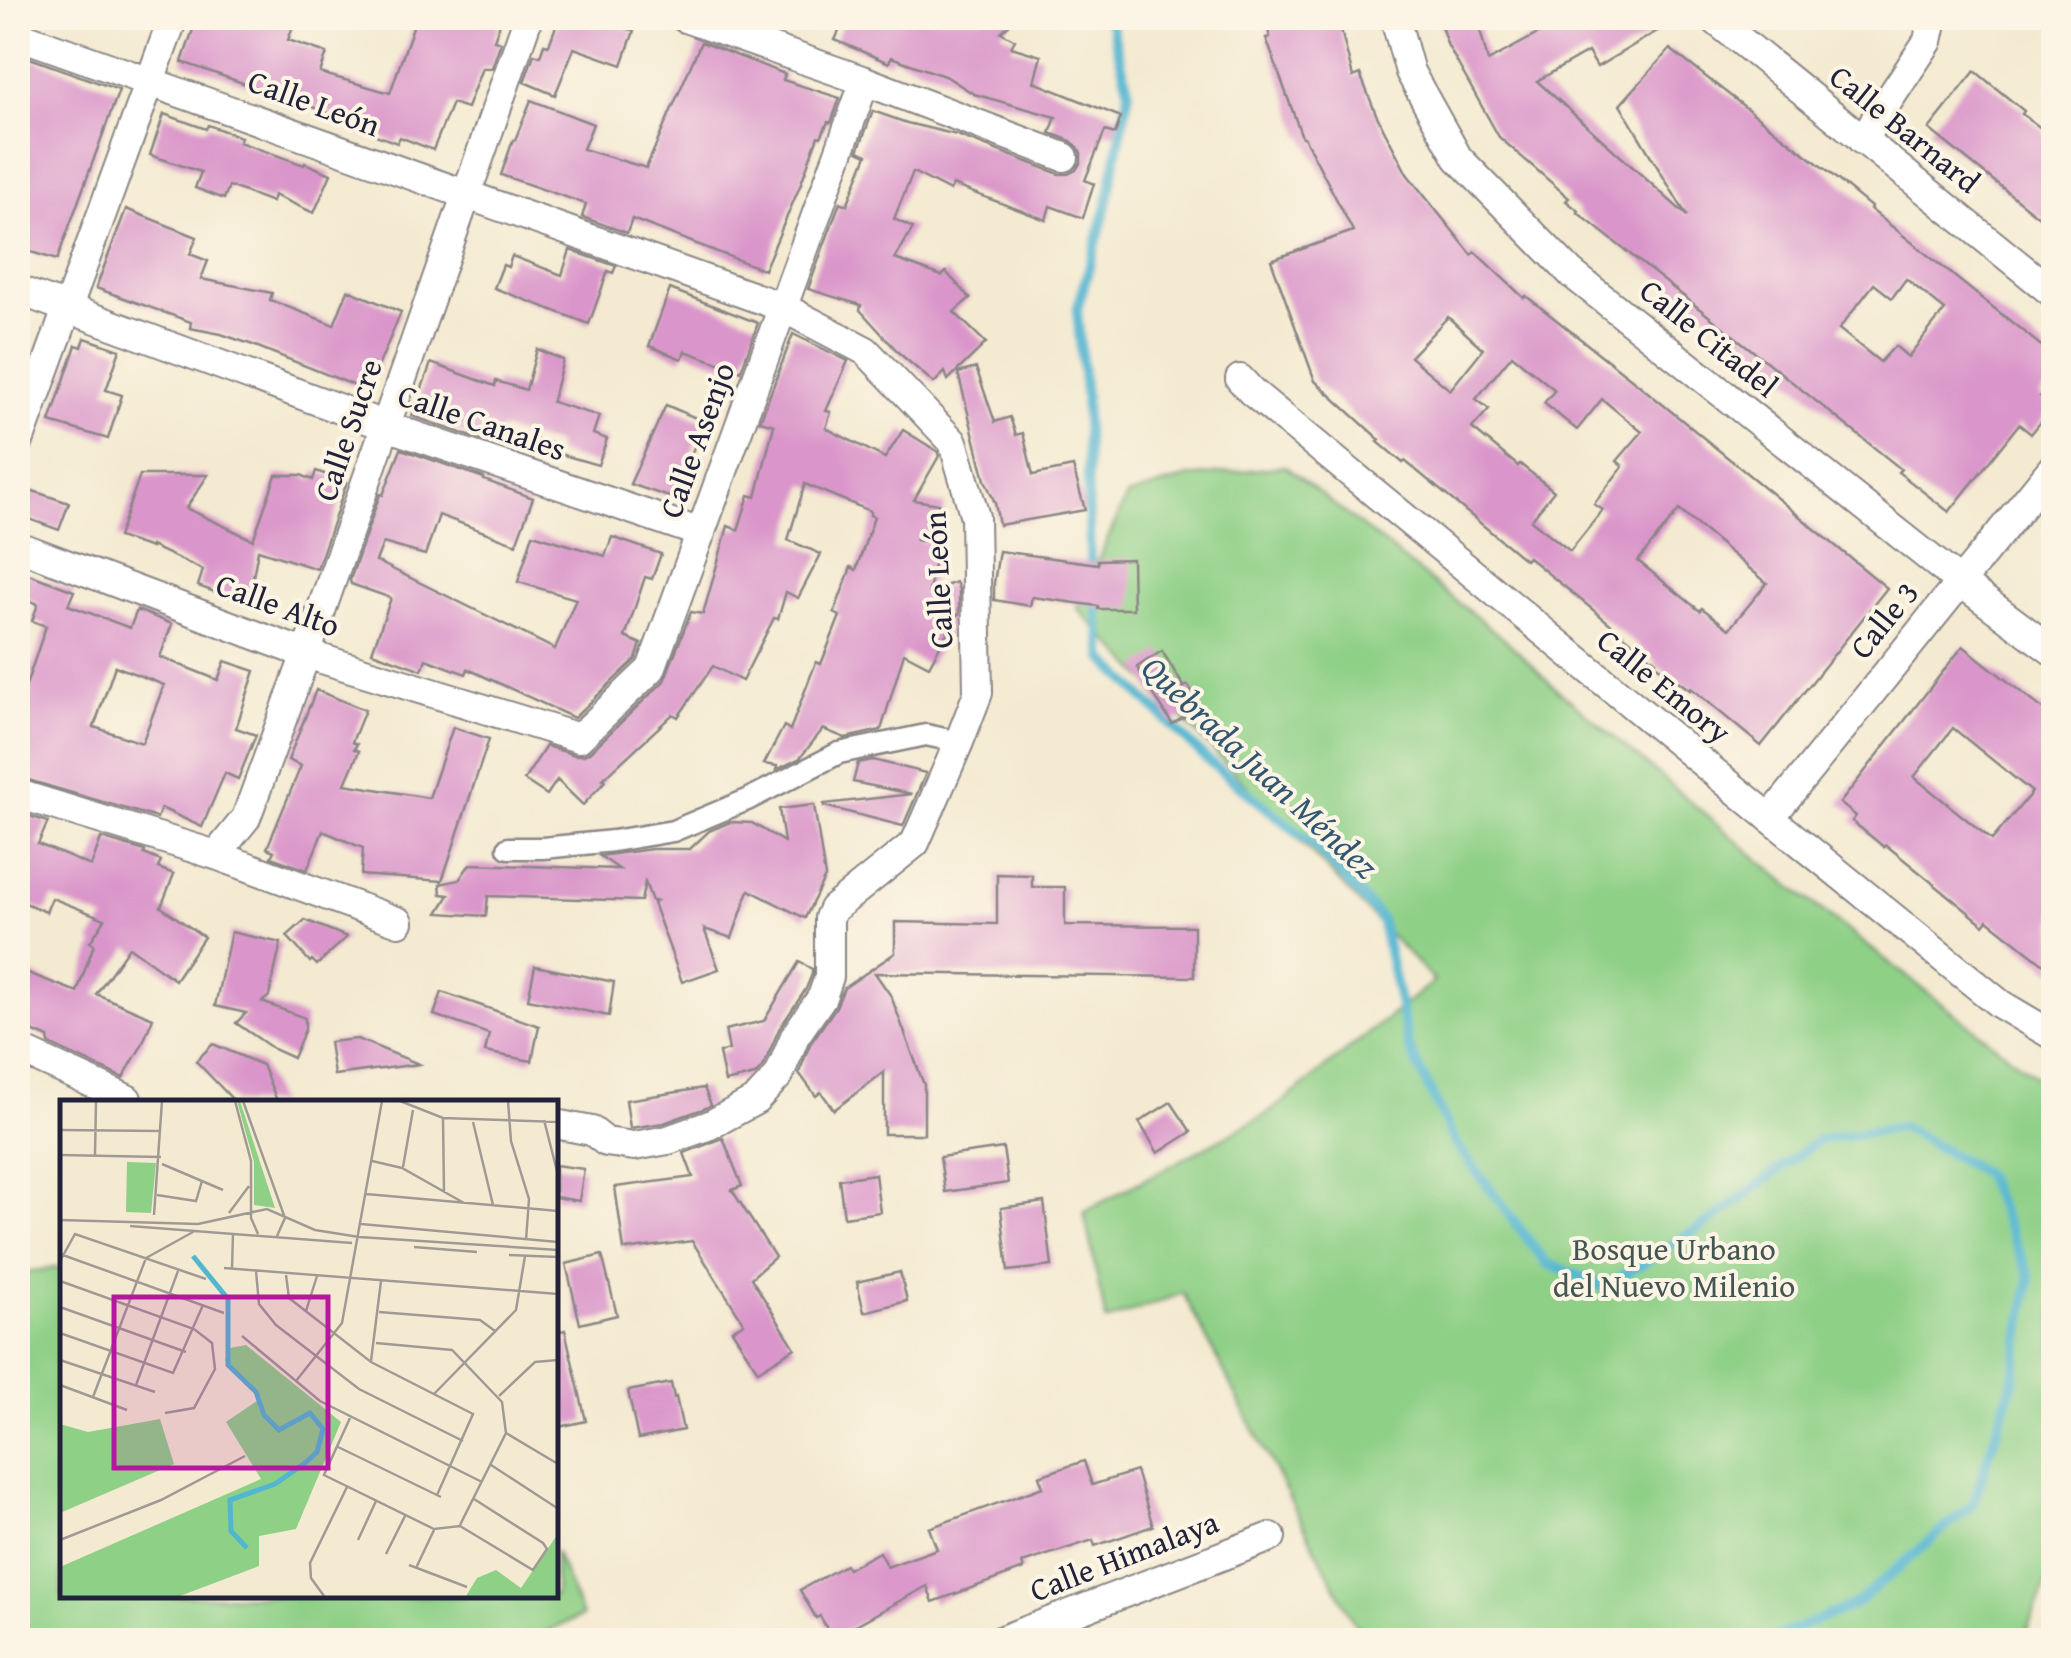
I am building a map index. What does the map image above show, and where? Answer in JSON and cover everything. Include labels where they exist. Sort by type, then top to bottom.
[{"type":"street","points":[[18,444],[172,18]]},
{"type":"street","name":"Calle Sucre","points":[[216,855],[246,818],[528,18]]},
{"type":"street","points":[[685,18],[1064,157]]},
{"type":"street","name":"Calle Citadel","points":[[1394,18],[1410,72],[1458,158],[1571,273],[2054,652]]},
{"type":"street","name":"Calle Barnard","points":[[1713,18],[2054,294]]},
{"type":"street","points":[[1862,140],[1928,41],[1932,18]]},
{"type":"street","name":"Calle León","points":[[18,35],[782,308],[866,351],[953,442],[975,517],[978,693],[915,843],[833,909],[829,918],[829,977],[822,997],[795,1036],[779,1075],[756,1100],[710,1125],[668,1140],[634,1146],[606,1142],[592,1132],[558,1125]]},
{"type":"street","name":"Calle Asenjo","points":[[518,719],[579,738],[650,669],[865,81]]},
{"type":"street","name":"Calle Canales","points":[[18,290],[386,426],[701,534]]},
{"type":"street","name":"Calle Emory","points":[[1240,379],[2000,1004],[2054,1036]]},
{"type":"street","name":"Calle 3","points":[[1770,818],[2054,466]]},
{"type":"street","name":"Calle Alto","points":[[18,546],[306,654],[518,719]]},
{"type":"street","points":[[508,848],[613,841],[673,831],[747,800],[839,753],[926,736],[960,742]]},
{"type":"street","points":[[18,794],[216,855],[399,922]]},
{"type":"street","points":[[18,1048],[126,1099]]},
{"type":"street","name":"Calle Himalaya","points":[[1002,1640],[1271,1537]]},
{"type":"green space","name":"Bosque Urbano del Nuevo Milenio","points":[[1285,466],[1508,642],[1551,684],[1788,884],[2053,1090],[2053,1568],[2023,1640],[1363,1640],[1183,1293],[1106,1321],[1084,1212],[1269,1113],[1434,981],[1077,608],[1127,496],[1189,477]]},
{"type":"green space","points":[[60,1267],[60,1598],[558,1598],[558,1558],[582,1616],[526,1640],[18,1640],[18,1273]]},
{"type":"building","points":[[197,18],[267,18],[293,27],[288,40],[327,53],[320,73],[390,93],[416,18],[502,18],[494,40],[501,42],[492,68],[482,68],[467,108],[452,103],[433,150],[400,137],[397,143],[349,125],[350,120],[182,62]]},
{"type":"building","points":[[559,18],[598,18],[634,31],[622,65],[574,48],[555,95],[524,82],[534,54],[540,56],[544,44],[549,45]]},
{"type":"building","points":[[845,18],[1016,18],[1001,32],[1015,40],[1011,47],[1041,56],[1034,82],[1121,117],[1115,134],[1105,131],[1085,180],[1094,184],[1083,218],[1050,206],[1046,220],[953,185],[950,191],[913,172],[894,219],[913,228],[895,259],[942,276],[946,272],[970,298],[954,312],[986,343],[948,380],[945,372],[934,383],[900,354],[860,310],[861,305],[808,289],[840,202],[847,205],[867,155],[858,151],[873,111],[957,135],[1059,174],[1076,170],[1081,153],[1071,141],[1050,133],[1056,117],[974,94],[947,77],[891,57],[889,63],[835,40]]},
{"type":"building","points":[[1265,18],[1338,18],[1353,77],[1360,74],[1407,174],[1472,255],[1475,252],[1524,298],[1639,385],[1887,588],[1761,746],[1528,557],[1525,560],[1403,463],[1315,381],[1271,260],[1353,231],[1302,137],[1266,38],[1270,37]],"holes":[[[1448,317],[1483,349],[1450,390],[1410,357]],[[1512,355],[1555,390],[1544,403],[1577,430],[1602,399],[1642,432],[1617,461],[1623,466],[1594,504],[1603,510],[1570,551],[1531,520],[1554,491],[1472,428],[1489,409],[1476,399]],[[1679,510],[1767,583],[1729,629],[1638,561]]]},
{"type":"building","points":[[1438,18],[1477,18],[1488,61],[1567,18],[1679,18],[1597,67],[1588,52],[1537,81],[1687,216],[1620,105],[1670,49],[2054,356],[2054,380],[2040,396],[2053,407],[2031,434],[2019,424],[1949,512],[1898,472],[1901,469],[1578,213],[1566,201],[1569,198],[1499,137],[1448,46]],"holes":[[[1906,279],[1945,310],[1908,357],[1895,346],[1880,362],[1839,329],[1874,284],[1892,298]]]},
{"type":"building","points":[[701,42],[785,74],[783,80],[840,98],[831,123],[818,136],[764,270],[632,219],[627,233],[582,217],[586,204],[501,175],[531,100],[593,124],[583,149],[646,168]]},
{"type":"building","points":[[27,57],[119,90],[57,260],[18,248],[18,85]]},
{"type":"building","points":[[1975,71],[2024,111],[2022,114],[2054,142],[2054,229],[1929,129]]},
{"type":"building","points":[[164,114],[206,129],[208,125],[241,137],[239,142],[331,174],[314,213],[274,195],[272,202],[229,186],[224,199],[195,188],[201,172],[150,155]]},
{"type":"building","points":[[126,209],[197,237],[190,254],[208,261],[201,279],[272,293],[270,300],[334,325],[348,290],[401,312],[368,391],[253,345],[190,328],[191,322],[96,288]]},
{"type":"building","points":[[570,250],[616,266],[613,273],[608,271],[589,324],[494,288],[503,265],[508,267],[512,256],[562,275]]},
{"type":"building","points":[[670,289],[758,323],[741,371],[685,351],[682,359],[649,346]]},
{"type":"building","points":[[793,334],[848,361],[826,411],[831,412],[826,428],[885,458],[903,430],[937,451],[939,456],[914,500],[945,505],[939,536],[915,540],[938,543],[929,592],[956,582],[959,614],[929,666],[904,653],[881,730],[845,738],[823,729],[800,758],[776,770],[777,766],[764,764],[784,726],[790,730],[816,662],[821,664],[840,616],[834,613],[851,567],[856,570],[874,517],[870,511],[805,484],[788,540],[821,554],[798,598],[786,592],[778,619],[774,618],[742,681],[713,666],[678,717],[673,714],[603,779],[583,805],[557,780],[547,795],[524,780],[546,746],[575,755],[591,751],[664,681],[691,612],[703,614],[728,526],[738,530],[749,495],[756,497],[774,425],[760,421]]},
{"type":"building","points":[[85,338],[120,350],[106,390],[122,395],[108,439],[50,422],[76,345],[82,347]]},
{"type":"building","points":[[537,349],[563,360],[552,402],[599,416],[593,434],[607,439],[598,465],[556,453],[558,445],[500,429],[495,445],[412,416],[431,363],[495,386],[496,381],[526,390]]},
{"type":"building","points":[[976,368],[995,422],[1010,417],[1016,435],[1023,433],[1033,475],[1073,467],[1085,510],[999,525],[958,373]]},
{"type":"building","points":[[666,405],[705,422],[686,466],[690,467],[678,500],[630,484]]},
{"type":"building","points":[[401,449],[533,498],[516,544],[439,515],[425,555],[383,543],[376,561],[555,649],[576,599],[518,582],[533,534],[605,556],[612,537],[661,554],[652,579],[645,577],[625,637],[641,644],[636,659],[574,718],[468,669],[466,674],[426,659],[422,670],[372,652],[391,598],[351,584],[350,580],[380,494],[383,495]]},
{"type":"building","points":[[316,471],[347,482],[317,569],[258,550],[248,604],[198,586],[203,570],[151,546],[118,537],[140,475],[208,475],[186,508],[253,540],[276,475],[301,475],[313,480]]},
{"type":"building","points":[[27,489],[69,503],[59,530],[18,515]]},
{"type":"building","points":[[999,551],[1098,564],[1098,560],[1132,559],[1133,609],[1098,609],[1032,597],[1030,606],[994,600]]},
{"type":"building","points":[[18,570],[74,591],[68,605],[130,628],[137,610],[172,624],[160,657],[218,680],[225,661],[255,671],[236,728],[256,735],[238,779],[225,773],[202,827],[161,808],[157,818],[18,777],[18,709],[46,626],[32,621],[38,604],[18,596]],"holes":[[[115,666],[164,685],[142,743],[94,727]]]},
{"type":"building","points":[[1963,646],[2054,718],[2054,972],[1988,920],[1984,925],[1884,847],[1852,821],[1856,816],[1840,803]],"holes":[[[1953,728],[2032,792],[1992,840],[1914,777]]]},
{"type":"building","points":[[1162,651],[1184,687],[1188,685],[1202,707],[1172,724],[1137,667]]},
{"type":"building","points":[[316,690],[365,710],[352,742],[359,751],[345,784],[429,798],[453,727],[489,739],[442,881],[361,875],[363,848],[323,831],[307,870],[271,857],[274,851],[267,848],[301,766],[288,760]]},
{"type":"building","points":[[873,760],[926,773],[903,826],[824,806],[912,794],[853,782],[858,763]]},
{"type":"building","points":[[814,805],[825,877],[805,918],[749,890],[732,938],[704,929],[719,969],[682,982],[653,903],[656,901],[652,901],[645,882],[641,901],[488,896],[486,916],[438,913],[449,895],[441,894],[440,884],[459,880],[470,864],[619,869],[600,856],[690,849],[709,831],[730,822],[752,823],[784,842],[779,809]]},
{"type":"building","points":[[18,812],[48,822],[38,844],[91,866],[101,838],[145,851],[144,854],[161,861],[158,868],[174,874],[161,907],[204,937],[175,980],[129,947],[96,994],[153,1018],[123,1078],[18,1025],[18,969],[77,992],[94,944],[90,942],[105,919],[52,898],[46,912],[18,900]]},
{"type":"building","points":[[997,874],[1032,875],[1032,887],[1065,887],[1065,925],[1194,926],[1194,977],[875,973],[891,996],[924,1085],[924,1134],[884,1134],[884,1072],[834,1110],[821,1092],[816,1096],[799,1073],[810,1044],[836,1007],[844,988],[895,953],[895,922],[997,924]]},
{"type":"building","points":[[305,920],[347,937],[317,965],[287,936]]},
{"type":"building","points":[[231,932],[281,943],[269,996],[262,1002],[305,1018],[305,1029],[293,1058],[236,1023],[246,1013],[215,1006]]},
{"type":"building","points":[[799,962],[812,969],[812,974],[779,1029],[764,1065],[755,1075],[725,1082],[719,1053],[729,1050],[725,1030],[764,1021]]},
{"type":"building","points":[[535,966],[614,982],[609,1016],[528,999]]},
{"type":"building","points":[[442,992],[539,1026],[532,1061],[485,1052],[489,1034],[434,1015]]},
{"type":"building","points":[[357,1039],[419,1064],[334,1075],[329,1042]]},
{"type":"building","points":[[213,1044],[262,1065],[277,1100],[233,1100],[196,1061]]},
{"type":"building","points":[[704,1088],[711,1105],[664,1123],[630,1128],[626,1100]]},
{"type":"building","points":[[1171,1102],[1191,1132],[1158,1153],[1139,1122]]},
{"type":"building","points":[[723,1138],[742,1186],[732,1190],[775,1257],[751,1278],[795,1348],[758,1371],[732,1330],[744,1323],[692,1241],[624,1250],[615,1187],[693,1177],[684,1153]]},
{"type":"building","points":[[1003,1148],[1008,1183],[945,1192],[940,1157]]},
{"type":"building","points":[[558,1165],[584,1169],[579,1201],[558,1198]]},
{"type":"building","points":[[875,1174],[880,1212],[844,1217],[839,1179]]},
{"type":"building","points":[[1044,1202],[1052,1266],[1008,1271],[1001,1208]]},
{"type":"building","points":[[602,1255],[617,1315],[580,1324],[566,1264]]},
{"type":"building","points":[[900,1272],[907,1301],[864,1312],[857,1282]]},
{"type":"building","points":[[565,1330],[586,1421],[558,1427],[558,1331]]},
{"type":"building","points":[[671,1383],[683,1430],[638,1439],[628,1391]]},
{"type":"building","points":[[1084,1461],[1092,1485],[1136,1471],[1153,1526],[1095,1546],[1093,1540],[1022,1563],[1024,1569],[933,1602],[927,1586],[832,1638],[800,1590],[845,1565],[848,1569],[879,1552],[887,1567],[937,1549],[929,1528],[1043,1487],[1039,1476]]},
{"type":"waterway","name":"Quebrada Juan Méndez","points":[[1093,577],[1077,310],[1107,204],[1129,92],[1106,18]]},
{"type":"waterway","name":"Quebrada Juan Méndez","points":[[1095,593],[1104,659],[1205,758],[1318,849],[1381,919],[1409,1048],[1456,1144],[1546,1263],[1605,1287],[1715,1218],[1818,1140],[1902,1127],[1984,1173],[2030,1276],[2014,1378],[1973,1504],[1856,1604],[1769,1640]]}]
